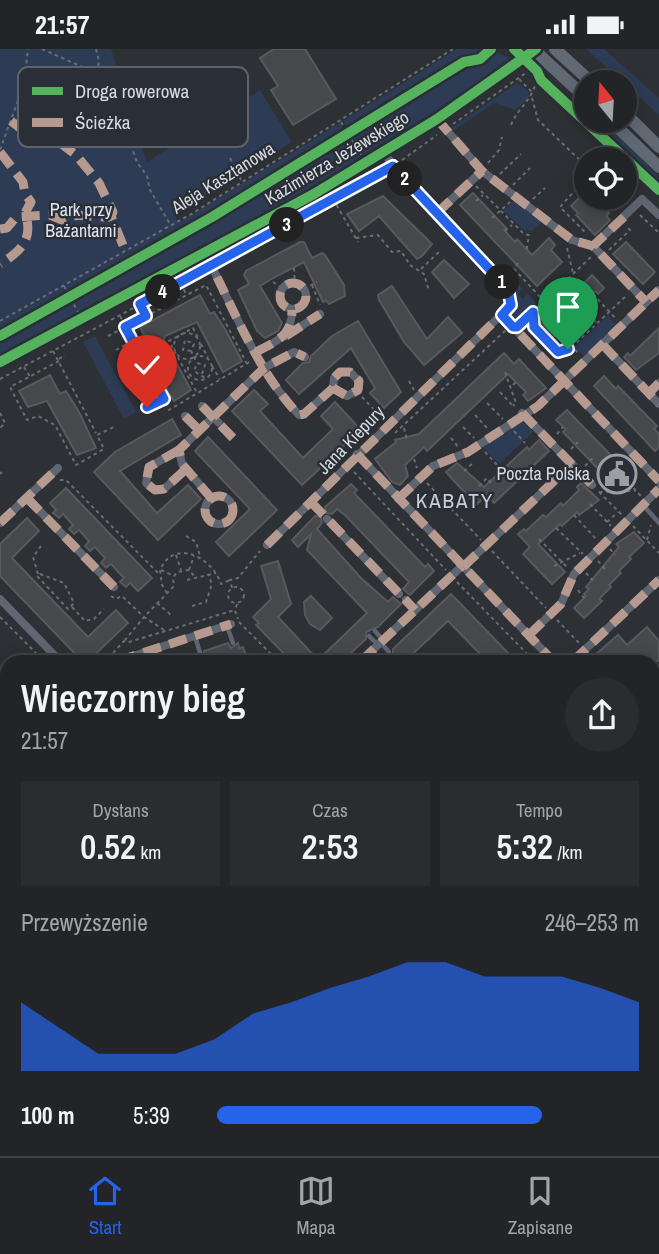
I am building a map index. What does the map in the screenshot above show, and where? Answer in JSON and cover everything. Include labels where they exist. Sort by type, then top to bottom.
[{"type":"street","points":[[555,49],[578,70]]},
{"type":"street","points":[[532,52],[540,75],[574,92]]},
{"type":"street","name":"Kazimierza Jeżewskiego","points":[[0,362],[205,253],[366,162],[437,119],[532,52]]},
{"type":"street","points":[[437,119],[482,171],[567,236],[596,248],[646,302]]},
{"type":"street","points":[[637,125],[659,147]]},
{"type":"street","points":[[624,133],[659,167]]},
{"type":"street","points":[[383,151],[393,166],[508,289],[511,305],[502,315],[659,481]]},
{"type":"street","points":[[437,213],[482,171]]},
{"type":"street","points":[[596,248],[642,199],[659,215]]},
{"type":"street","points":[[205,253],[264,368],[299,415],[310,411],[333,388],[336,375],[348,371],[359,381],[357,392],[344,396],[333,388]]},
{"type":"street","points":[[295,284],[304,289],[305,301],[292,310],[282,302],[283,289],[295,284]]},
{"type":"street","points":[[398,499],[433,466],[479,444],[538,406],[659,290]]},
{"type":"street","points":[[283,338],[291,325],[292,310]]},
{"type":"street","points":[[257,352],[320,314]]},
{"type":"street","name":"Jana Kiepury","points":[[267,545],[360,458],[502,315]]},
{"type":"street","points":[[603,345],[659,404]]},
{"type":"street","points":[[186,469],[162,489],[155,490],[146,482],[149,467],[179,450],[198,429],[215,419],[264,368],[294,352],[305,357]]},
{"type":"street","points":[[649,393],[659,383]]},
{"type":"street","points":[[202,406],[215,419]]},
{"type":"street","points":[[522,414],[594,487]]},
{"type":"street","points":[[185,416],[198,429]]},
{"type":"street","points":[[179,450],[179,458],[186,469],[212,499]]},
{"type":"street","points":[[360,458],[548,655]]},
{"type":"street","points":[[368,655],[571,465]]},
{"type":"street","points":[[0,523],[58,468]]},
{"type":"street","points":[[529,635],[561,604],[574,574],[580,567],[659,489]]},
{"type":"street","points":[[27,498],[110,590]]},
{"type":"street","points":[[311,502],[320,511]]},
{"type":"street","points":[[327,519],[415,610]]},
{"type":"street","points":[[579,655],[659,580]]},
{"type":"street","points":[[0,599],[54,655]]},
{"type":"street","points":[[136,655],[232,624]]},
{"type":"lane","points":[[645,503],[659,523]]},
{"type":"lane","points":[[232,624],[233,643]]},
{"type":"lane","points":[[375,631],[389,652]]},
{"type":"lane","points":[[195,636],[200,653]]},
{"type":"lane","points":[[369,636],[381,643]]},
{"type":"path","points":[[26,67],[28,49]]},
{"type":"path","points":[[42,49],[82,67]]},
{"type":"path","points":[[96,49],[98,67]]},
{"type":"path","points":[[532,52],[540,75],[537,100],[549,114]]},
{"type":"path","points":[[0,379],[212,267],[393,166],[519,79],[540,75]]},
{"type":"path","points":[[540,75],[532,98],[538,120],[574,154]]},
{"type":"path","points":[[519,79],[533,94]]},
{"type":"path","points":[[511,125],[518,111],[532,98]]},
{"type":"path","points":[[0,150],[18,101]]},
{"type":"path","points":[[341,121],[366,162]]},
{"type":"path","points":[[338,140],[360,126]]},
{"type":"path","points":[[482,171],[499,150],[502,137]]},
{"type":"path","points":[[131,147],[137,162],[147,176],[149,190],[170,225]]},
{"type":"path","points":[[494,180],[521,153]]},
{"type":"path","points":[[230,158],[242,181]]},
{"type":"path","points":[[507,190],[530,168]]},
{"type":"path","points":[[471,181],[513,224],[529,235],[526,253]]},
{"type":"path","points":[[527,205],[545,188]]},
{"type":"path","points":[[574,191],[560,207],[596,248]]},
{"type":"path","points":[[476,201],[484,194]]},
{"type":"path","points":[[492,218],[515,196]]},
{"type":"path","points":[[332,198],[358,242]]},
{"type":"path","points":[[638,213],[659,233]]},
{"type":"path","points":[[394,433],[508,327],[513,327],[544,302],[596,248],[630,230],[624,224],[628,221]]},
{"type":"path","points":[[505,231],[513,224]]},
{"type":"path","points":[[356,238],[378,235],[392,252],[401,251],[410,265],[420,270],[426,278],[429,291]]},
{"type":"path","points":[[567,236],[568,259],[573,274]]},
{"type":"path","points":[[420,270],[441,250]]},
{"type":"path","points":[[519,263],[514,269],[544,302]]},
{"type":"path","points":[[293,268],[295,284]]},
{"type":"path","points":[[180,282],[187,295]]},
{"type":"path","points":[[273,282],[283,289]]},
{"type":"path","points":[[304,289],[317,282]]},
{"type":"path","points":[[63,284],[88,332]]},
{"type":"path","points":[[108,335],[205,285],[247,363]]},
{"type":"path","points":[[534,327],[558,352],[572,347],[634,289]]},
{"type":"path","points":[[58,303],[82,290]]},
{"type":"path","points":[[593,294],[622,326]]},
{"type":"path","points":[[140,304],[146,316]]},
{"type":"path","points":[[580,306],[596,323]]},
{"type":"path","points":[[533,312],[535,350]]},
{"type":"path","points":[[119,315],[169,410],[252,361]]},
{"type":"path","points":[[568,318],[584,335]]},
{"type":"path","points":[[556,330],[586,362]]},
{"type":"path","points":[[197,393],[169,341],[181,334],[189,333],[199,340],[220,380]]},
{"type":"path","points":[[181,334],[185,340],[193,343],[199,340]]},
{"type":"path","points":[[176,352],[175,344],[181,334]]},
{"type":"path","points":[[116,349],[133,340]]},
{"type":"path","points":[[176,352],[182,348],[185,340]]},
{"type":"path","points":[[188,374],[188,364],[199,351],[199,340]]},
{"type":"path","points":[[188,374],[194,371],[197,363],[191,351],[193,343]]},
{"type":"path","points":[[182,348],[191,351]]},
{"type":"path","points":[[53,350],[58,360],[97,435],[104,449],[76,465],[55,425],[38,416],[27,420],[10,387],[30,377],[58,360],[65,355]]},
{"type":"path","points":[[176,352],[186,358],[201,355],[211,362]]},
{"type":"path","points":[[197,363],[205,365],[211,362]]},
{"type":"path","points":[[188,374],[196,380],[205,379],[211,373],[211,362]]},
{"type":"path","points":[[202,374],[205,365]]},
{"type":"path","points":[[24,366],[30,377]]},
{"type":"path","points":[[194,371],[202,374],[205,379]]},
{"type":"path","points":[[505,372],[512,386],[516,403],[513,406]]},
{"type":"path","points":[[512,386],[518,380]]},
{"type":"path","points":[[409,381],[414,390]]},
{"type":"path","points":[[357,392],[383,419]]},
{"type":"path","points":[[500,392],[522,414]]},
{"type":"path","points":[[147,407],[164,399]]},
{"type":"path","points":[[487,403],[525,443]]},
{"type":"path","points":[[0,413],[5,423],[0,428]]},
{"type":"path","points":[[475,415],[493,435]]},
{"type":"path","points":[[97,435],[114,427]]},
{"type":"path","points":[[403,427],[407,440]]},
{"type":"path","points":[[463,427],[499,467]]},
{"type":"path","points":[[549,441],[564,427]]},
{"type":"path","points":[[360,458],[353,471],[528,655]]},
{"type":"path","points":[[579,471],[593,458]]},
{"type":"path","points":[[464,471],[473,463]]},
{"type":"path","points":[[58,468],[61,472],[53,480],[66,480],[159,574],[167,593]]},
{"type":"path","points":[[605,471],[594,487],[636,491]]},
{"type":"path","points":[[619,473],[645,503]]},
{"type":"path","points":[[422,477],[582,645]]},
{"type":"path","points":[[479,486],[487,478],[492,485]]},
{"type":"path","points":[[590,504],[617,531]]},
{"type":"path","points":[[607,522],[619,511]]},
{"type":"path","points":[[574,515],[602,545]]},
{"type":"path","points":[[647,541],[653,516]]},
{"type":"path","points":[[556,528],[588,559]]},
{"type":"path","points":[[186,536],[196,542],[200,557]]},
{"type":"path","points":[[539,539],[574,574]]},
{"type":"path","points":[[159,574],[165,561],[176,554],[195,555],[217,572],[221,583],[238,577],[267,545]]},
{"type":"path","points":[[39,575],[47,574],[64,583],[74,603],[68,609],[39,575],[33,557],[41,546]]},
{"type":"path","points":[[540,551],[546,546]]},
{"type":"path","points":[[554,566],[560,560],[581,552]]},
{"type":"path","points":[[176,554],[181,570]]},
{"type":"path","points":[[189,570],[195,555]]},
{"type":"path","points":[[580,567],[595,583]]},
{"type":"path","points":[[160,570],[174,576]]},
{"type":"path","points":[[115,655],[112,652],[174,586],[174,576],[181,570],[189,570],[196,577]]},
{"type":"path","points":[[187,580],[217,572]]},
{"type":"path","points":[[192,606],[206,602],[212,584],[208,575]]},
{"type":"path","points":[[230,580],[232,588],[229,598],[237,603]]},
{"type":"path","points":[[232,588],[238,587],[244,593],[242,601],[237,603],[232,624],[271,655]]},
{"type":"path","points":[[110,590],[122,596],[144,617],[166,631]]},
{"type":"path","points":[[110,590],[116,599],[122,596]]},
{"type":"path","points":[[157,603],[172,615]]},
{"type":"path","points":[[71,606],[85,621],[94,619],[104,609]]},
{"type":"path","points":[[124,641],[129,642],[235,610]]},
{"type":"path","points":[[0,617],[38,655]]},
{"type":"green space","name":"Park przy Bażantarni","points":[[0,49],[111,49],[117,67],[18,67],[18,147],[142,147],[147,162],[171,147],[248,147],[248,98],[260,90],[292,142],[175,214],[178,223],[340,123],[346,133],[182,232],[183,236],[348,136],[361,158],[253,221],[0,355]]},
{"type":"green space","points":[[457,49],[488,49],[479,58],[463,60],[349,131],[343,121]]},
{"type":"green space","points":[[586,49],[604,49],[628,70],[609,70]]},
{"type":"green space","points":[[494,50],[512,60],[438,110],[364,154],[351,135],[466,63],[481,61]]},
{"type":"green space","points":[[637,78],[659,98],[659,115],[637,95]]},
{"type":"green space","points":[[517,83],[527,90],[530,97],[515,110],[495,103],[450,133],[448,130]]},
{"type":"green space","points":[[600,133],[617,133],[631,147],[615,147]]},
{"type":"green space","points":[[637,153],[659,178],[659,187],[637,167]]},
{"type":"green space","points":[[515,199],[542,222],[532,231],[524,230],[503,211]]},
{"type":"green space","points":[[511,276],[523,289],[518,294],[523,298],[527,293],[535,302],[535,307],[516,325],[509,318],[514,295],[506,280]]},
{"type":"green space","points":[[609,314],[609,318],[618,325],[585,357],[574,347]]},
{"type":"green space","points":[[95,336],[136,412],[124,419],[83,342]]},
{"type":"green space","points":[[519,420],[535,430],[499,464],[482,447]]},
{"type":"building","points":[[274,49],[305,49],[336,99],[293,125],[271,90],[278,86],[260,58]]},
{"type":"building","points":[[473,193],[506,228],[504,230],[515,242],[517,239],[532,255],[549,238],[555,245],[551,250],[562,262],[537,286],[460,205]]},
{"type":"building","points":[[383,196],[432,244],[417,259],[379,216],[359,231],[347,214]]},
{"type":"building","points":[[575,210],[605,210],[609,213],[606,216],[610,220],[595,235],[576,215],[578,213]]},
{"type":"building","points":[[304,242],[312,258],[322,253],[325,255],[344,285],[345,296],[329,304],[326,300],[323,302],[304,262],[273,278],[260,286],[282,323],[278,331],[265,338],[257,331],[238,290],[249,284],[244,275],[246,271]]},
{"type":"building","points":[[626,242],[655,272],[643,284],[613,254]]},
{"type":"building","points":[[444,260],[469,284],[454,298],[432,272]]},
{"type":"building","points":[[592,275],[604,288],[598,294],[596,291],[552,333],[555,335],[549,340],[537,327],[547,318],[544,316],[579,282],[582,285]]},
{"type":"building","points":[[392,286],[427,339],[448,317],[462,333],[424,365],[404,342],[379,300],[378,295]]},
{"type":"building","points":[[200,295],[210,314],[214,312],[225,329],[242,361],[223,372],[197,322],[165,336],[164,340],[191,390],[174,401],[153,367],[146,348],[150,346],[140,327]]},
{"type":"building","points":[[358,321],[401,392],[384,408],[370,393],[375,388],[351,348],[299,394],[286,380],[303,363],[309,362],[311,356],[332,336]]},
{"type":"building","points":[[659,328],[659,353],[636,370],[624,357],[628,353],[630,356]]},
{"type":"building","points":[[504,353],[514,364],[519,359],[546,388],[528,401],[523,395],[526,392],[508,374],[427,451],[424,447],[405,465],[408,476],[400,485],[392,482],[375,459],[396,442],[395,440],[419,434]]},
{"type":"building","points":[[50,375],[60,394],[66,391],[96,448],[77,455],[47,401],[28,407],[19,391]]},
{"type":"building","points":[[604,376],[616,389],[618,386],[657,426],[654,429],[659,434],[659,447],[655,451],[594,386]]},
{"type":"building","points":[[254,390],[268,404],[260,411],[303,458],[333,429],[321,416],[335,402],[361,430],[302,485],[232,411]]},
{"type":"building","points":[[567,410],[624,469],[613,479],[604,469],[601,472],[563,432],[566,429],[556,420]]},
{"type":"building","points":[[172,419],[181,435],[120,471],[157,513],[188,485],[201,499],[158,540],[94,472],[115,452]]},
{"type":"building","points":[[208,437],[277,510],[229,556],[216,542],[250,509],[195,451]]},
{"type":"building","points":[[539,440],[549,451],[494,503],[487,495],[476,505],[446,472],[457,463],[484,487],[527,447],[529,450]]},
{"type":"building","points":[[581,483],[599,500],[579,515],[577,512],[562,526],[560,524],[538,544],[565,572],[552,584],[523,554],[530,547],[518,534],[524,529],[526,531],[543,515],[546,517],[561,503],[563,506],[579,490],[577,487]]},
{"type":"building","points":[[351,484],[357,490],[354,493],[425,567],[428,564],[434,571],[410,595],[403,589],[409,582],[345,515],[337,509],[332,514],[326,513],[325,507]]},
{"type":"building","points":[[66,488],[152,578],[138,591],[130,583],[126,587],[120,582],[124,578],[111,564],[106,568],[101,563],[105,558],[95,547],[90,551],[85,546],[89,541],[79,530],[74,534],[69,529],[73,525],[63,514],[59,518],[53,513],[56,510],[50,503]]},
{"type":"building","points":[[315,516],[321,517],[322,523],[317,529],[361,578],[388,602],[393,597],[401,604],[378,627],[366,632],[366,639],[349,655],[323,655],[367,613],[307,550],[311,534],[298,547],[292,540]]},
{"type":"building","points":[[27,518],[39,531],[12,558],[88,637],[116,610],[128,623],[94,655],[76,655],[0,576],[0,544]]},
{"type":"building","points":[[634,532],[644,543],[629,557],[631,559],[619,571],[621,573],[609,585],[611,587],[599,599],[602,601],[584,618],[574,608],[586,596],[584,594],[589,589],[586,587],[619,547],[616,544]]},
{"type":"building","points":[[278,561],[291,604],[278,617],[313,655],[285,655],[256,625],[259,623],[253,617],[271,599],[261,566]]},
{"type":"building","points":[[451,594],[510,655],[481,655],[448,621],[411,655],[393,655],[393,649]]},
{"type":"building","points":[[311,596],[332,618],[320,630],[310,624],[305,615],[304,602]]},
{"type":"building","points":[[647,627],[659,641],[659,655],[595,655],[618,635],[627,645]]},
{"type":"building","points":[[228,643],[231,648],[238,643],[246,655],[203,655],[204,651]]},
{"type":"tunnel","points":[[218,422],[233,438]]},
{"type":"marked path","points":[[437,119],[482,171],[572,240],[593,246]]},
{"type":"marked path","points":[[11,121],[18,126]]},
{"type":"marked path","points":[[66,147],[76,155],[99,183],[113,212],[111,216],[125,250]]},
{"type":"marked path","points":[[267,545],[511,305],[510,293],[503,283],[396,170],[383,151]]},
{"type":"marked path","points":[[0,152],[23,182],[25,194],[31,202],[25,213],[27,237],[20,249],[0,264]]},
{"type":"marked path","points":[[437,213],[482,171]]},
{"type":"marked path","points":[[0,229],[7,228],[16,217],[50,215],[62,220],[80,215],[111,216]]},
{"type":"marked path","points":[[624,217],[593,246],[646,302]]},
{"type":"marked path","points":[[205,253],[258,359],[299,415],[304,414],[333,388],[334,378],[340,372],[350,372],[359,381],[358,390],[347,396],[333,388]]},
{"type":"marked path","points":[[293,283],[302,287],[306,296],[302,305],[293,309],[284,305],[280,296],[284,287],[293,283]]},
{"type":"marked path","points":[[398,499],[433,466],[468,452],[538,406],[659,290]]},
{"type":"marked path","points":[[256,352],[282,337],[289,326],[292,310]]},
{"type":"marked path","points":[[286,336],[320,314]]},
{"type":"marked path","points":[[502,315],[659,481]]},
{"type":"marked path","points":[[603,345],[659,404]]},
{"type":"marked path","points":[[212,499],[182,464],[179,450],[264,368],[294,352],[305,357]]},
{"type":"marked path","points":[[649,393],[659,383]]},
{"type":"marked path","points":[[202,406],[233,438]]},
{"type":"marked path","points":[[522,413],[592,485]]},
{"type":"marked path","points":[[185,416],[198,429]]},
{"type":"marked path","points":[[179,450],[149,467],[146,483],[155,490],[164,489],[186,469]]},
{"type":"marked path","points":[[357,454],[547,655]]},
{"type":"marked path","points":[[463,567],[571,465]]},
{"type":"marked path","points":[[0,523],[58,468]]},
{"type":"marked path","points":[[529,635],[561,604],[574,574],[659,489]]},
{"type":"marked path","points":[[219,496],[229,500],[233,510],[229,520],[219,524],[209,520],[205,510],[209,500],[219,496]]},
{"type":"marked path","points":[[27,498],[114,587]]},
{"type":"marked path","points":[[311,502],[415,610]]},
{"type":"marked path","points":[[367,655],[462,566]]},
{"type":"marked path","points":[[579,655],[659,580]]},
{"type":"marked path","points":[[136,655],[231,624]]},
{"type":"cycle path","points":[[0,336],[212,217],[464,62],[480,59],[491,49]]},
{"type":"cycle path","points":[[514,49],[537,71],[541,80],[659,190]]},
{"type":"cycle path","points":[[0,362],[314,194],[437,119],[536,49]]},
{"type":"place","name":"Poczta Polska","points":[[617,474]]},
{"type":"district","name":"KABATY","points":[[455,501]]},
{"type":"route","points":[[147,407],[164,399],[125,327],[146,316],[140,304],[267,237],[374,173],[393,166],[508,289],[511,305],[502,315],[513,327],[517,327],[533,312],[534,327],[548,342],[558,352],[568,349]]}]
